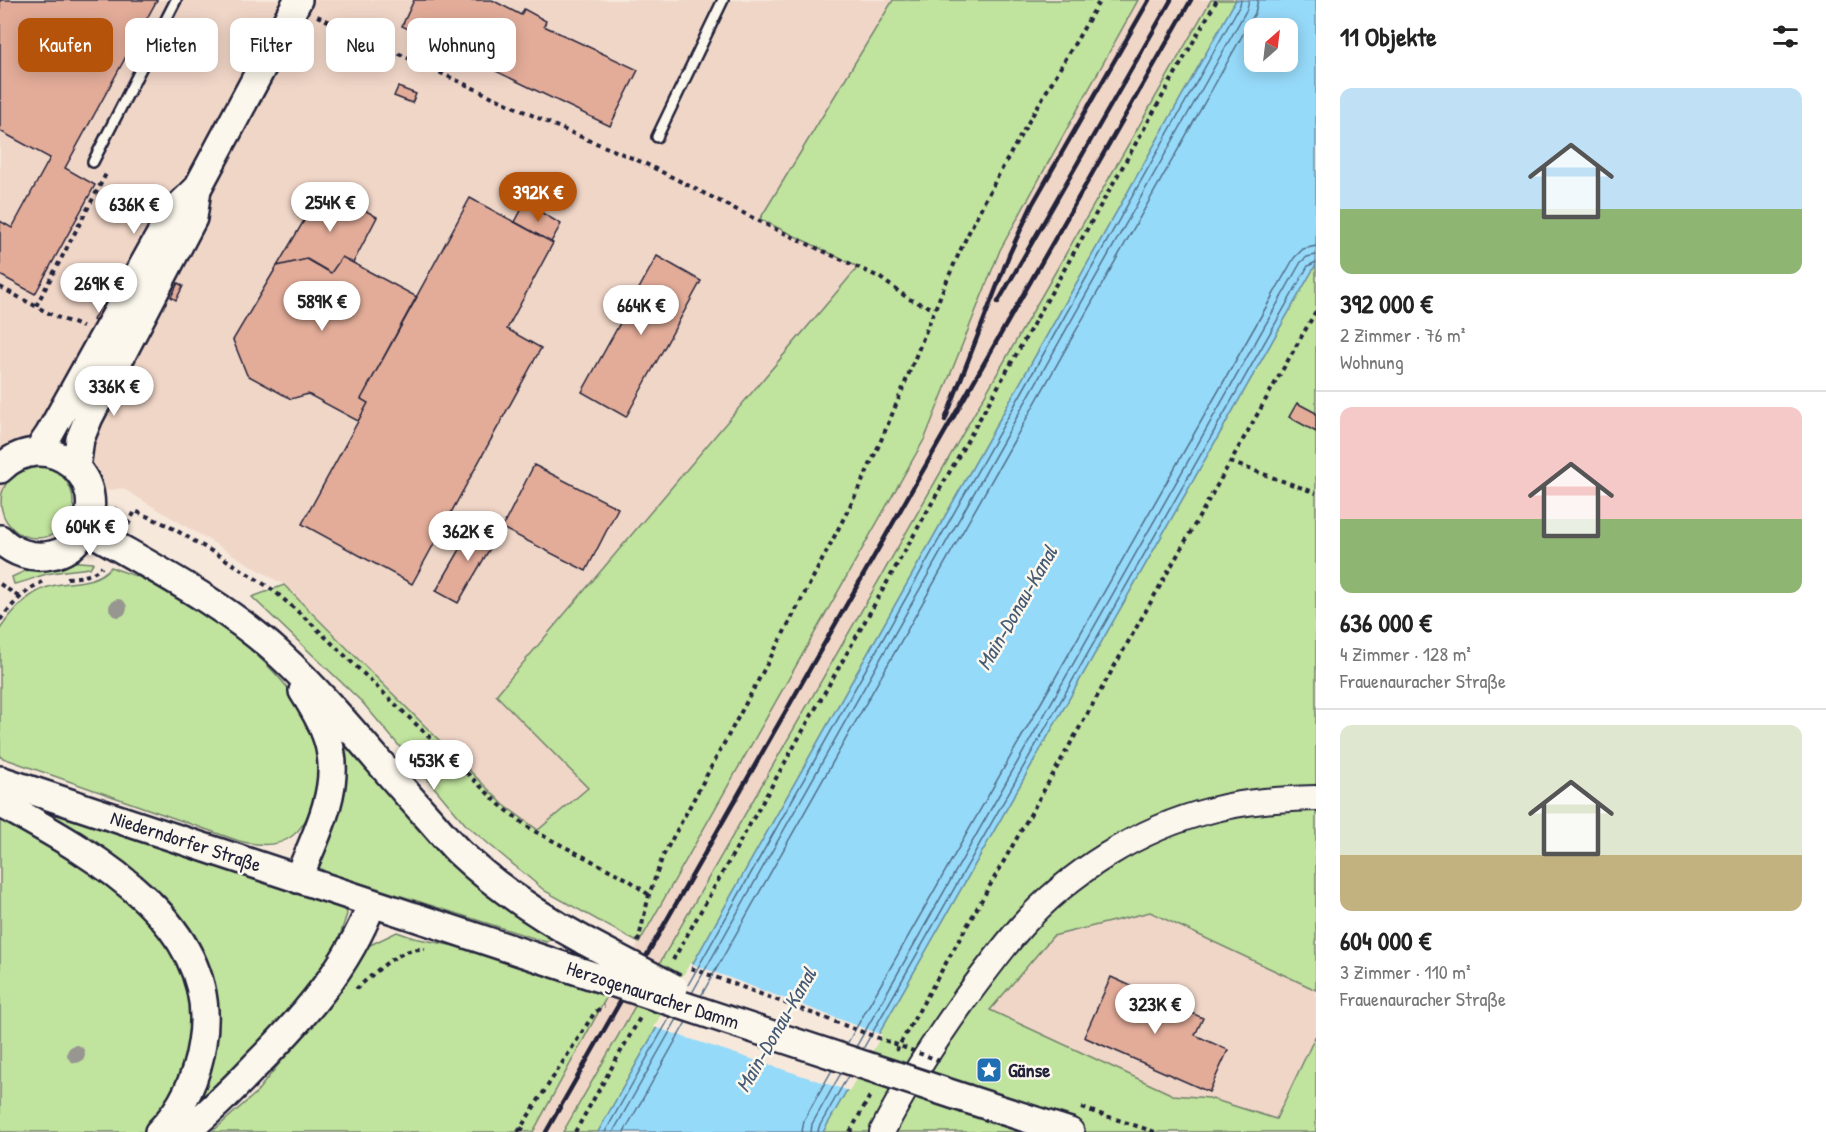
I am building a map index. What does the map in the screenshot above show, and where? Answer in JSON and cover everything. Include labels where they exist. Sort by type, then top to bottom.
[{"type":"main road","points":[[38,451],[173,212],[197,189],[296,3]]},
{"type":"main road","points":[[76,468],[80,439],[89,417],[192,218],[197,189]]},
{"type":"main road","points":[[0,469],[16,457],[38,451],[61,456],[76,468],[90,491],[90,515],[85,528],[68,549],[42,557],[2,547]]},
{"type":"main road","points":[[85,528],[213,604],[277,653],[336,711],[391,777],[458,850],[492,882],[522,904],[585,941],[750,1027]]},
{"type":"main road","points":[[277,653],[308,699],[321,724],[331,754],[332,775],[327,803],[298,879]]},
{"type":"main road","name":"Niederndorfer Straße","points":[[0,780],[372,903]]},
{"type":"main road","points":[[0,803],[46,829],[133,887],[155,908],[187,952],[196,975],[204,1015],[200,1058],[177,1111],[159,1132]]},
{"type":"main road","points":[[185,1132],[226,1096],[317,998],[344,961],[372,903]]},
{"type":"main road","name":"Herzogenauracher Damm","points":[[372,903],[1070,1132]]},
{"type":"street","points":[[882,1132],[894,1108],[951,1017],[992,961],[1022,926],[1060,890],[1125,844],[1167,825],[1211,810],[1253,802],[1316,798]]},
{"type":"lane","points":[[93,162],[176,0]]},
{"type":"lane","points":[[657,137],[723,0]]},
{"type":"path","points":[[644,949],[636,945],[649,895],[663,856],[855,496],[907,381],[934,309],[969,231],[1100,0]]},
{"type":"path","points":[[669,966],[1217,0]]},
{"type":"path","points":[[296,3],[560,128],[644,163],[771,227],[879,277],[909,299],[934,309]]},
{"type":"path","points":[[36,306],[106,174],[91,165],[93,162]]},
{"type":"path","points":[[0,287],[83,327]]},
{"type":"path","points":[[891,1060],[1316,311]]},
{"type":"path","points":[[1230,462],[1316,493]]},
{"type":"path","points":[[129,523],[135,511],[166,525],[273,590],[313,625],[500,805],[531,830],[629,880],[649,895]]},
{"type":"path","points":[[61,578],[84,577],[93,574],[105,565]]},
{"type":"path","points":[[0,620],[19,597],[44,581]]},
{"type":"path","points":[[0,584],[19,597]]},
{"type":"path","points":[[351,994],[394,959],[414,948],[434,949]]},
{"type":"path","points":[[664,957],[674,962]]},
{"type":"path","points":[[684,966],[948,1064]]},
{"type":"path","points":[[528,1132],[519,1130],[595,1012],[607,1004]]},
{"type":"path","points":[[575,1132],[646,1007]]},
{"type":"path","points":[[850,1132],[873,1091]]},
{"type":"shaded area","points":[[0,0],[893,0],[760,219],[859,267],[496,695],[589,788],[538,830],[505,805],[284,585],[122,488],[0,509]]},
{"type":"shaded area","points":[[1138,0],[1211,0],[563,1132],[533,1132],[617,978],[925,438],[1000,250]]},
{"type":"shaded area","points":[[1150,912],[1316,990],[1316,1035],[1276,1119],[1209,1098],[1173,1095],[990,1010],[1053,936]]},
{"type":"green space","points":[[893,0],[1138,0],[1000,250],[925,438],[639,943],[545,891],[466,825],[362,702],[252,597],[284,585],[504,805],[538,830],[588,788],[496,695],[858,267],[760,219]]},
{"type":"green space","points":[[1211,0],[1236,0],[598,1132],[563,1132]]},
{"type":"green space","points":[[1316,264],[1316,990],[1150,912],[1053,936],[990,1010],[1173,1095],[1209,1098],[1276,1119],[1316,1035],[1316,1132],[823,1132]]},
{"type":"green space","points":[[37,466],[57,472],[67,482],[73,502],[67,522],[57,532],[37,538],[17,532],[7,522],[1,502],[7,482],[17,472]]},
{"type":"green space","points":[[65,561],[93,563],[90,568],[47,574],[14,584],[12,577],[18,574]]},
{"type":"green space","points":[[111,567],[141,578],[166,591],[235,636],[276,674],[305,714],[319,756],[321,779],[306,819],[300,828],[286,840],[269,844],[239,841],[0,757],[0,629],[20,605],[38,591],[54,585],[88,580]]},
{"type":"green space","points":[[334,731],[553,938],[546,942],[326,872],[316,866]]},
{"type":"green space","points":[[59,815],[346,910],[347,914],[333,957],[293,1010],[188,1117],[205,971],[51,819]]},
{"type":"green space","points":[[0,821],[40,839],[129,894],[180,958],[195,1014],[192,1057],[168,1107],[143,1132],[0,1132]]},
{"type":"green space","points":[[397,932],[414,938],[617,978],[533,1132],[212,1132],[255,1094],[341,986],[359,954],[368,946]]},
{"type":"water","name":"Main-Donau-Kanal","points":[[1236,0],[1316,0],[1316,264],[823,1132],[598,1132]]},
{"type":"pier","points":[[690,963],[882,1035],[849,1091],[654,1027]]},
{"type":"building","points":[[0,0],[157,0],[147,18],[125,18],[125,58],[65,168],[95,185],[35,294],[0,275],[0,221],[12,228],[50,158],[0,131]]},
{"type":"building","points":[[414,0],[492,0],[521,15],[524,9],[546,21],[544,26],[638,70],[610,126],[498,72],[516,72],[516,18],[407,18],[407,28],[402,26]]},
{"type":"building","points":[[398,87],[416,94],[412,103],[394,96]]},
{"type":"building","points":[[324,187],[377,217],[353,263],[342,257],[331,273],[307,259],[277,266]]},
{"type":"building","points":[[470,198],[553,243],[507,329],[541,348],[412,584],[302,524],[368,403],[361,399]]},
{"type":"building","points":[[525,203],[561,224],[551,242],[515,222]]},
{"type":"building","points":[[657,256],[701,281],[626,417],[582,392]]},
{"type":"building","points":[[342,257],[417,297],[361,399],[368,403],[358,421],[308,394],[291,399],[247,375],[233,340],[277,266],[307,259],[331,273]]},
{"type":"building","points":[[178,283],[183,286],[176,300],[171,297]]},
{"type":"building","points":[[100,306],[105,309],[98,323],[93,320]]},
{"type":"building","points":[[1297,403],[1316,413],[1316,432],[1289,417]]},
{"type":"building","points":[[534,465],[618,508],[586,571],[502,528]]},
{"type":"building","points":[[477,520],[499,533],[458,603],[436,591]]},
{"type":"building","points":[[1111,977],[1203,1018],[1195,1035],[1228,1050],[1209,1092],[1084,1037]]},
{"type":"railway","points":[[945,420],[1009,255],[1032,205],[1149,0]]},
{"type":"railway","points":[[998,302],[1171,0]]},
{"type":"railway","points":[[546,1132],[1191,0]]},
{"type":"place","name":"Gänse","points":[[989,1070]]}]
